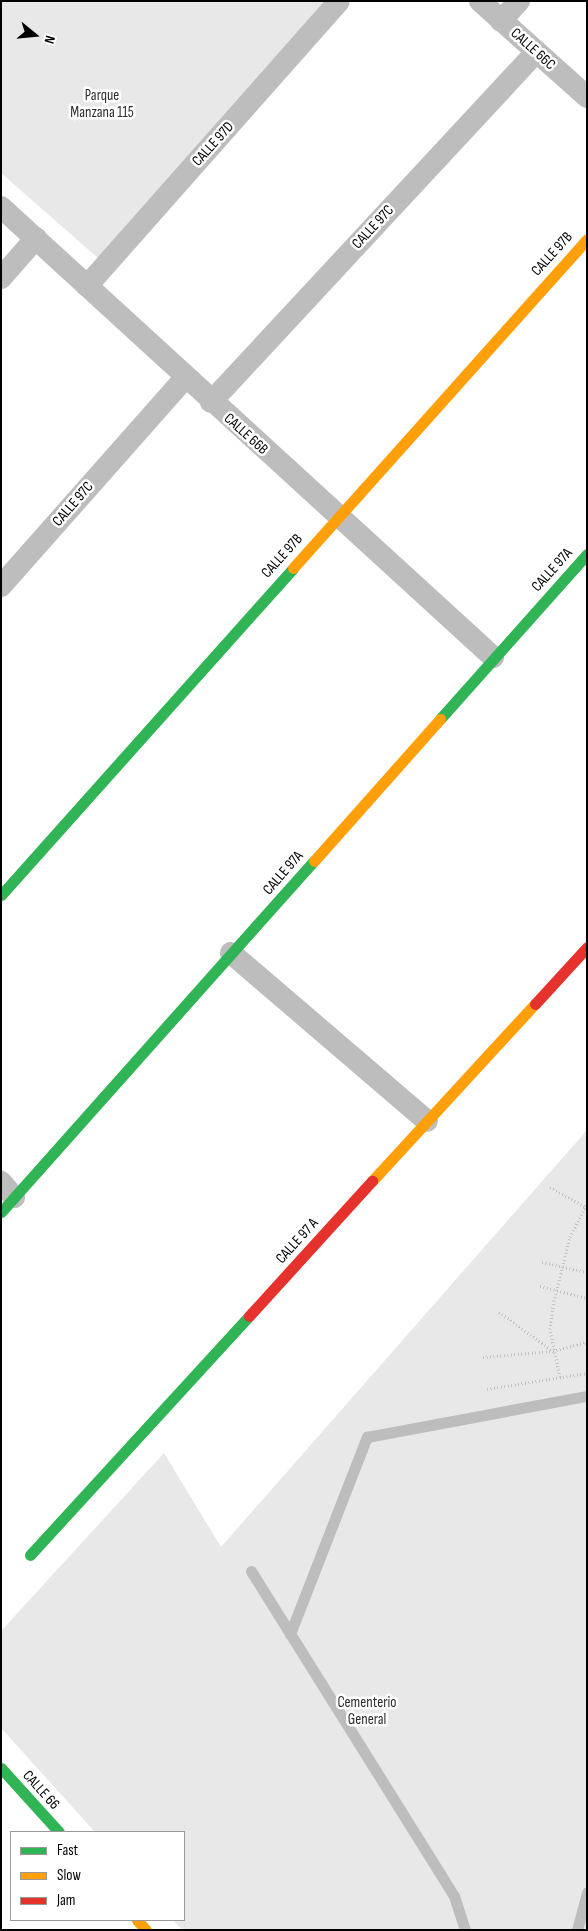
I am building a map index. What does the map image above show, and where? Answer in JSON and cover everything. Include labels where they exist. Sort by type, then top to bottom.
[{"type":"street","name":"CALLE 97D","points":[[87,286],[339,1]]},
{"type":"street","name":"CALLE 66C","points":[[480,1],[587,96]]},
{"type":"street","points":[[501,20],[519,1]]},
{"type":"street","name":"CALLE 97C","points":[[210,402],[536,52]]},
{"type":"street","name":"CALLE 66B","points":[[1,207],[210,402],[493,657]]},
{"type":"street","points":[[1,278],[36,238]]},
{"type":"street","name":"CALLE 97B","points":[[1,894],[587,239]]},
{"type":"street","name":"CALLE 97C","points":[[1,586],[185,378]]},
{"type":"street","name":"CALLE 97A","points":[[6,1197],[231,953],[493,657],[587,554]]},
{"type":"street","name":"CALLE 97 A","points":[[30,1555],[587,947]]},
{"type":"street","points":[[231,953],[427,1122]]},
{"type":"street","name":"CALLE 66","points":[[1,1768],[58,1831]]},
{"type":"lane","points":[[290,1634],[367,1437],[587,1396]]},
{"type":"lane","points":[[251,1571],[454,1896],[465,1930]]},
{"type":"lane","points":[[577,1930],[587,1892]]},
{"type":"path","points":[[550,1187],[586,1206],[561,1266],[550,1329],[553,1351],[560,1377]]},
{"type":"path","points":[[542,1262],[587,1272]]},
{"type":"path","points":[[540,1286],[587,1298]]},
{"type":"path","points":[[499,1312],[553,1351]]},
{"type":"path","points":[[483,1357],[553,1351],[587,1342]]},
{"type":"path","points":[[487,1389],[587,1373]]},
{"type":"green space","name":"Parque Manzana 115","points":[[1,1],[329,1],[99,259],[1,173]]},
{"type":"green space","name":"Cementerio General","points":[[587,1130],[587,1930],[182,1930],[174,1921],[185,1921],[185,1831],[94,1831],[1,1728],[1,1631],[164,1453],[221,1547]]},
{"type":"traffic: fast","points":[[440,719],[587,554]]},
{"type":"traffic: fast","points":[[1,895],[293,568]]},
{"type":"traffic: fast","points":[[1,1212],[314,861]]},
{"type":"traffic: fast","points":[[30,1555],[249,1316]]},
{"type":"traffic: fast","points":[[1,1768],[58,1831]]},
{"type":"traffic: slow","points":[[293,568],[587,239]]},
{"type":"traffic: slow","points":[[314,861],[440,719]]},
{"type":"traffic: slow","points":[[372,1181],[535,1004]]},
{"type":"traffic: slow","points":[[138,1921],[146,1930]]},
{"type":"traffic: jam","points":[[535,1004],[587,947]]},
{"type":"traffic: jam","points":[[249,1316],[372,1181]]}]
